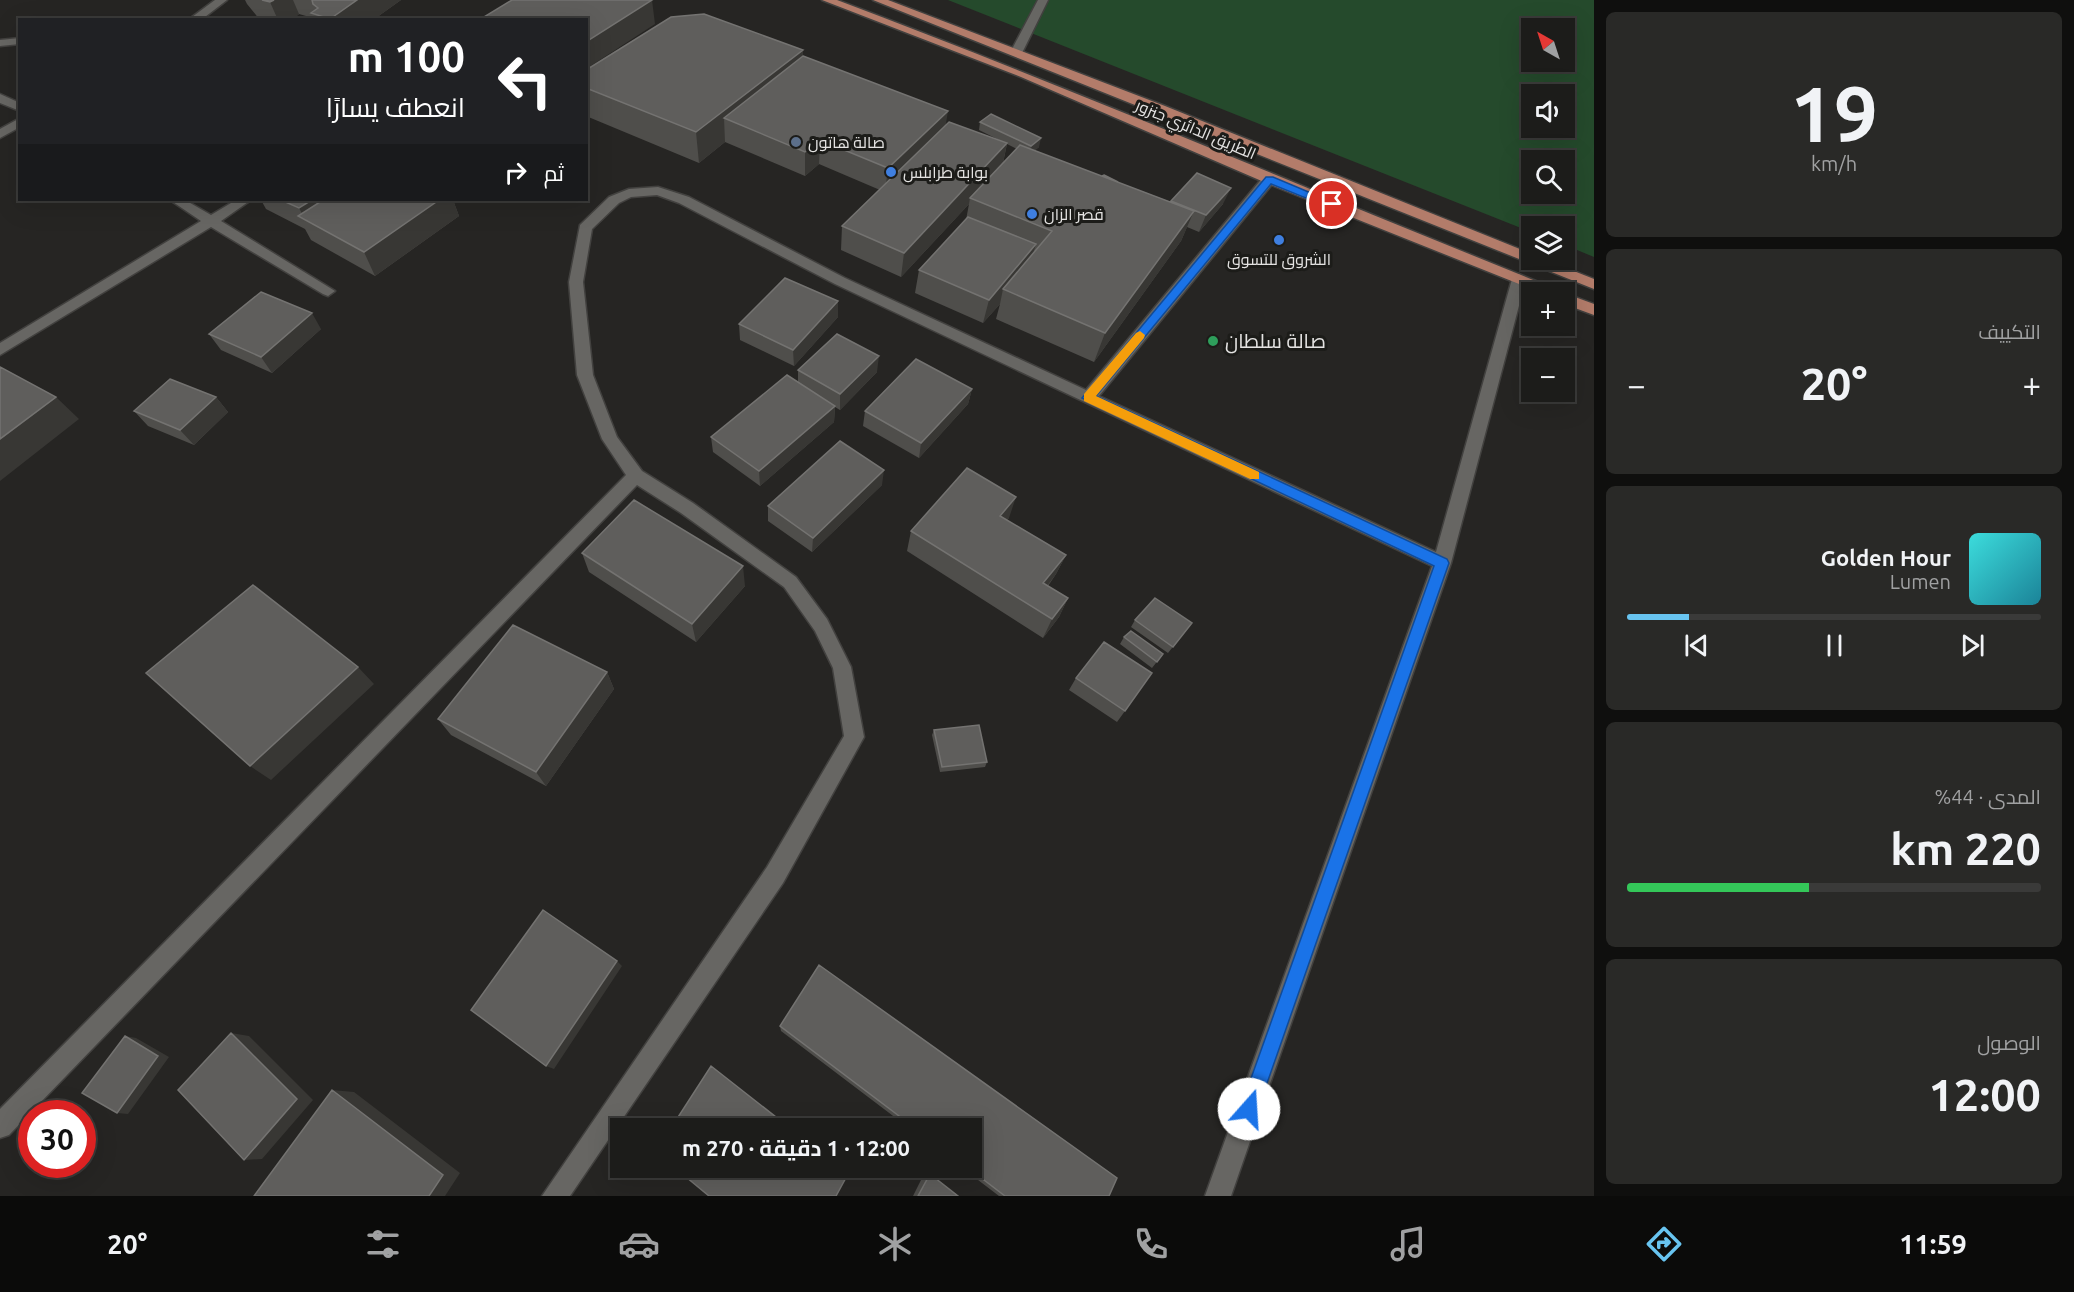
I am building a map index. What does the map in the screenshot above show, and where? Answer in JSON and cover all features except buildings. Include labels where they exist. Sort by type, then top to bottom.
[{"type":"main road","name":"الطريق الدائري جنزور","points":[[827,0],[1025,75],[1269,179],[1526,282]]},
{"type":"main road","name":"الطريق الدائري جنزور","points":[[878,0],[1521,254]]},
{"type":"main road","name":"الطريق الدائري جنزور","points":[[1560,270],[1594,284]]},
{"type":"main road","points":[[1575,302],[1594,310]]},
{"type":"street","points":[[196,18],[222,0]]},
{"type":"street","points":[[1016,53],[1043,0]]},
{"type":"street","points":[[0,44],[18,41]]},
{"type":"street","points":[[0,98],[18,107]]},
{"type":"street","points":[[0,134],[18,123]]},
{"type":"street","points":[[1088,398],[1269,179]]},
{"type":"street","points":[[555,1196],[775,875],[854,737],[842,667],[821,625],[790,582],[687,508],[636,476],[610,439],[585,375],[576,282],[585,228],[614,200],[629,193],[658,191],[684,200],[840,281],[1442,563]]},
{"type":"street","points":[[178,201],[214,220],[328,291]]},
{"type":"street","points":[[0,350],[243,201]]},
{"type":"street","points":[[1218,1196],[1442,563],[1519,279]]},
{"type":"street","points":[[0,1126],[636,476]]},
{"type":"green space","points":[[948,0],[1594,0],[1594,257],[1575,249],[1575,216],[1521,216],[1521,228]]},
{"type":"slow traffic","points":[[1140,335],[1088,398],[1254,476]]},
{"type":"place","name":"صالة هاتون","points":[[796,142]]},
{"type":"place","name":"بوابة طرابلس","points":[[891,172]]},
{"type":"place","name":"قصر الزان","points":[[1032,214]]},
{"type":"place","name":"الشروق للتسوق","points":[[1279,240]]},
{"type":"place","name":"صالة سلطان","points":[[1213,341]]},
{"type":"route","points":[[1249,1109],[1442,563],[1088,398],[1269,179],[1332,204]]}]
